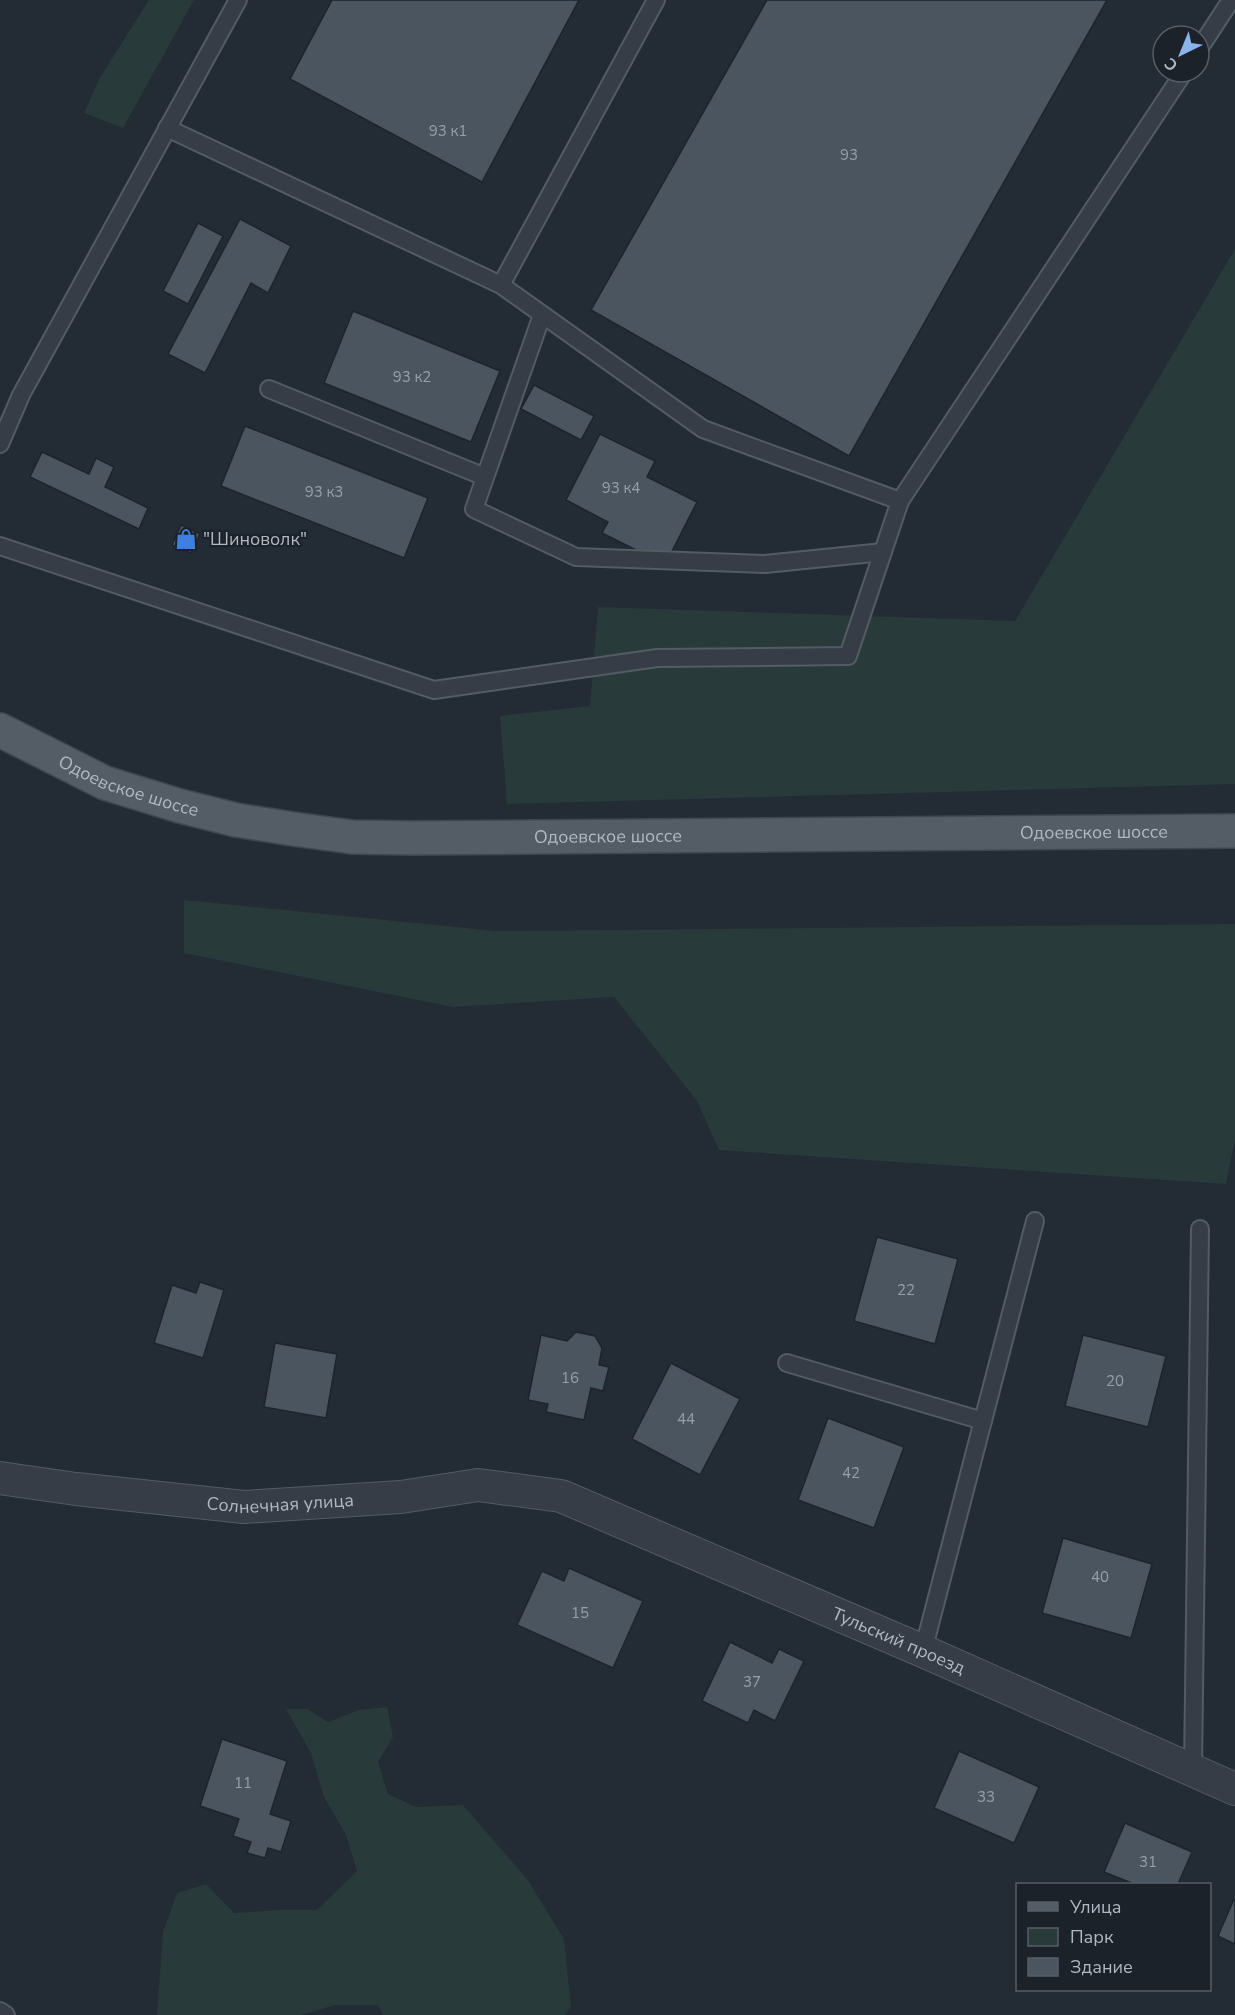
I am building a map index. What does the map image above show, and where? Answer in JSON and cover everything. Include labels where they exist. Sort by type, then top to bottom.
[{"type":"main road","name":"Одоевское шоссе","points":[[0,730],[105,783],[236,820],[352,837],[1235,831]]},
{"type":"street","name":"Солнечная улица","points":[[0,1478],[76,1489],[244,1507],[401,1497],[478,1485],[561,1496]]},
{"type":"street","name":"Тульский проезд","points":[[561,1496],[1235,1789]]},
{"type":"lane","points":[[0,444],[21,395],[238,0]]},
{"type":"lane","points":[[501,285],[656,0]]},
{"type":"lane","points":[[1211,31],[1232,0]]},
{"type":"lane","points":[[0,546],[434,690],[657,658],[848,656],[900,501],[1176,84]]},
{"type":"lane","points":[[167,128],[501,285],[703,429],[900,501]]},
{"type":"lane","points":[[542,315],[474,509],[576,557],[765,564],[883,552]]},
{"type":"lane","points":[[269,389],[485,477]]},
{"type":"lane","points":[[922,1652],[1035,1221]]},
{"type":"lane","points":[[1193,1770],[1200,1229]]},
{"type":"lane","points":[[787,1363],[983,1421]]},
{"type":"lane","points":[[0,2011],[6,2015]]},
{"type":"green space","points":[[149,0],[194,0],[123,128],[84,113],[99,79]]},
{"type":"green space","points":[[1235,249],[1235,784],[507,804],[500,716],[590,706],[598,607],[1015,621]]},
{"type":"green space","points":[[184,900],[496,931],[1235,924],[1235,1139],[1226,1184],[719,1150],[697,1101],[614,997],[453,1007],[184,953]]},
{"type":"green space","points":[[387,1707],[393,1737],[378,1762],[388,1794],[416,1807],[463,1805],[527,1879],[564,1939],[571,2007],[565,2015],[383,2015],[378,2005],[335,2005],[301,2015],[157,2015],[163,1932],[177,1893],[206,1884],[234,1913],[317,1910],[357,1871],[346,1835],[324,1797],[311,1753],[286,1709],[307,1709],[328,1722],[359,1710]]},
{"type":"building","points":[[332,0],[579,0],[482,182],[290,79]]},
{"type":"building","points":[[767,0],[1107,0],[849,456],[591,310]]},
{"type":"building","points":[[240,219],[291,246],[268,293],[251,283],[205,373],[168,354]]},
{"type":"building","points":[[198,223],[223,236],[188,304],[163,291]]},
{"type":"building","points":[[353,311],[500,371],[471,442],[324,383]]},
{"type":"building","points":[[534,385],[594,416],[581,440],[521,409]]},
{"type":"building","points":[[245,426],[428,498],[404,558],[221,486]]},
{"type":"building","points":[[600,434],[655,461],[647,477],[697,502],[671,553],[654,559],[602,533],[608,522],[566,500]]},
{"type":"building","points":[[42,452],[89,474],[96,458],[114,467],[105,487],[148,508],[139,529],[30,477]]},
{"type":"building","name":"\"Шиноволк\"","points":[[181,525],[200,534],[191,553],[172,545]]},
{"type":"building","points":[[877,1237],[958,1259],[935,1344],[854,1321]]},
{"type":"building","points":[[200,1282],[224,1290],[203,1358],[154,1343],[172,1285],[196,1293]]},
{"type":"building","points":[[576,1332],[595,1336],[602,1348],[599,1365],[609,1367],[603,1391],[591,1388],[584,1420],[546,1412],[548,1404],[528,1400],[541,1335],[567,1341]]},
{"type":"building","points":[[1083,1335],[1166,1356],[1148,1427],[1065,1406]]},
{"type":"building","points":[[275,1343],[337,1354],[326,1418],[264,1407]]},
{"type":"building","points":[[671,1363],[740,1399],[700,1475],[632,1439]]},
{"type":"building","points":[[828,1418],[904,1447],[874,1528],[798,1500]]},
{"type":"building","points":[[1063,1538],[1152,1564],[1131,1638],[1042,1613]]},
{"type":"building","points":[[569,1568],[643,1601],[613,1668],[517,1625],[542,1571],[564,1581]]},
{"type":"building","points":[[730,1642],[772,1663],[779,1649],[804,1661],[775,1721],[754,1710],[748,1723],[702,1701]]},
{"type":"building","points":[[222,1739],[287,1761],[270,1814],[291,1821],[281,1852],[268,1848],[265,1858],[247,1853],[251,1842],[233,1836],[239,1819],[200,1806]]},
{"type":"building","points":[[959,1751],[1039,1787],[1014,1843],[934,1808]]},
{"type":"building","points":[[1125,1823],[1192,1852],[1178,1883],[1132,1883],[1104,1872]]},
{"type":"building","points":[[1235,1900],[1235,1944],[1218,1936]]},
{"type":"place","name":"\"Шиноволк\"","points":[[186,539]]}]
